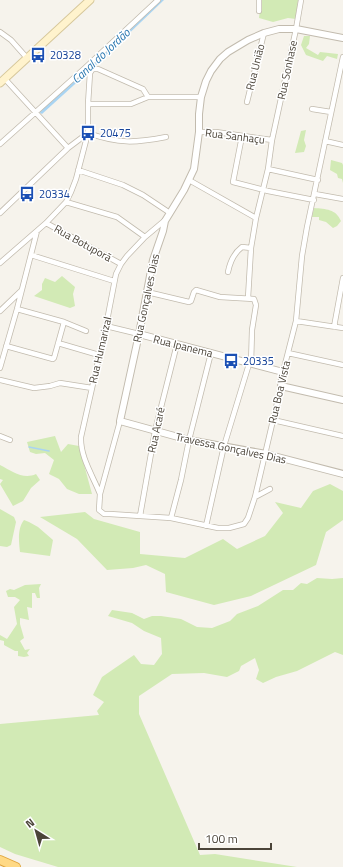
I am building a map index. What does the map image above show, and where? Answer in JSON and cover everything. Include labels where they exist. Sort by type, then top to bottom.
[{"type":"highway","points":[[0,860],[16,867]]},
{"type":"main road","points":[[2,81],[90,0]]},
{"type":"street","points":[[0,144],[90,68],[158,0]]},
{"type":"street","points":[[259,0],[259,11]]},
{"type":"street","name":"Rua Sonhase","points":[[248,298],[251,248],[256,218],[268,169],[272,140],[301,0]]},
{"type":"street","name":"Rua Gonçalves Dias","points":[[99,510],[100,494],[120,421],[153,260],[163,231],[164,221],[194,169],[199,132],[201,97],[208,76],[220,59],[236,46],[264,33],[279,29],[296,29],[343,38]]},
{"type":"street","points":[[0,32],[11,40],[27,58]]},
{"type":"street","name":"Rua União","points":[[247,102],[264,33]]},
{"type":"street","name":"Rua Boa Vista","points":[[99,510],[106,514],[171,518],[218,528],[229,528],[244,524],[248,518],[266,454],[283,372],[296,321],[302,256],[343,57]]},
{"type":"street","points":[[90,68],[95,68],[143,89],[148,97]]},
{"type":"street","points":[[0,263],[46,223],[66,202],[74,186],[88,134],[90,68]]},
{"type":"street","points":[[2,81],[36,113],[68,148]]},
{"type":"street","points":[[88,104],[134,104],[148,97],[201,97]]},
{"type":"street","points":[[312,109],[331,112]]},
{"type":"street","name":"Rua Sanhaçu","points":[[199,132],[216,132],[272,140]]},
{"type":"street","points":[[88,134],[107,140],[122,142],[144,142],[166,137]]},
{"type":"street","points":[[0,213],[68,148],[88,134]]},
{"type":"street","points":[[242,136],[233,182],[262,190],[314,200]]},
{"type":"street","points":[[325,141],[343,145]]},
{"type":"street","points":[[268,169],[318,180]]},
{"type":"street","points":[[78,170],[143,194],[170,213]]},
{"type":"street","points":[[189,180],[256,218]]},
{"type":"street","points":[[315,194],[343,199]]},
{"type":"street","points":[[66,202],[116,217],[145,237]]},
{"type":"street","name":"Rua Humarizal","points":[[100,494],[85,460],[81,442],[114,281],[120,264],[145,237],[163,224],[164,221]]},
{"type":"street","name":"Rua Botuporã","points":[[46,223],[120,264]]},
{"type":"street","points":[[0,368],[37,231]]},
{"type":"street","points":[[228,272],[229,266],[238,250],[242,247],[251,248]]},
{"type":"street","points":[[31,255],[114,281]]},
{"type":"street","points":[[334,327],[343,278]]},
{"type":"street","points":[[147,292],[189,302],[191,301],[196,290],[220,297],[254,299],[256,305],[252,330],[250,364],[224,446],[206,526]]},
{"type":"street","points":[[0,311],[21,291]]},
{"type":"street","points":[[17,309],[64,322],[86,331]]},
{"type":"street","points":[[296,321],[343,328]]},
{"type":"street","points":[[6,346],[52,359],[54,358],[64,322]]},
{"type":"street","name":"Rua Ipanema","points":[[106,326],[283,372]]},
{"type":"street","points":[[58,343],[99,354]]},
{"type":"street","name":"Rua Acaré","points":[[140,516],[155,431],[177,344]]},
{"type":"street","points":[[0,352],[6,346]]},
{"type":"street","points":[[171,518],[211,353]]},
{"type":"street","points":[[288,353],[343,365]]},
{"type":"street","points":[[0,380],[34,388],[42,388],[62,383],[92,388]]},
{"type":"street","points":[[281,386],[343,400]]},
{"type":"street","points":[[273,420],[343,436]]},
{"type":"street","name":"Travessa Gonçalves Dias","points":[[120,421],[189,440],[266,454],[343,474]]},
{"type":"street","points":[[0,436],[10,440]]},
{"type":"street","points":[[255,497],[270,489]]},
{"type":"green space","points":[[261,0],[298,0],[296,19],[288,18],[273,22],[259,18]]},
{"type":"green space","points":[[304,36],[310,36],[309,44],[306,48],[318,55],[320,52],[338,54],[337,59],[327,56],[323,61],[306,55],[301,45]]},
{"type":"green space","points":[[306,130],[304,140],[306,146],[304,152],[295,153],[301,131]]},
{"type":"green space","points":[[331,160],[342,163],[343,183],[342,179],[338,178],[337,174],[330,170]]},
{"type":"green space","points":[[314,208],[326,209],[333,212],[341,221],[333,228],[326,222],[319,220],[319,217],[312,217]]},
{"type":"green space","points":[[62,276],[75,287],[73,294],[75,306],[70,308],[34,296],[42,290],[42,284],[45,278],[55,282]]},
{"type":"green space","points":[[55,436],[61,452],[68,444],[79,446],[92,494],[79,494],[67,489],[59,479],[49,474],[54,460],[45,453],[36,454],[30,452],[27,442]]},
{"type":"green space","points":[[0,465],[22,475],[31,476],[36,474],[40,480],[31,488],[23,501],[13,506],[0,484],[3,480],[0,479]]},
{"type":"green space","points":[[330,484],[343,491],[343,520],[326,532],[316,565],[251,596],[214,605],[166,592],[165,574],[146,565],[133,568],[107,570],[77,539],[40,517],[85,512],[94,519],[140,532],[140,554],[185,558],[223,539],[237,549],[265,536],[283,513],[275,502],[301,508],[313,491]]},
{"type":"green space","points":[[0,509],[14,517],[16,522],[11,545],[7,547],[0,546]]},
{"type":"green space","points":[[24,520],[38,527],[53,540],[50,556],[20,552],[19,531]]},
{"type":"green space","points":[[317,578],[343,578],[343,655],[335,652],[297,671],[276,677],[263,683],[256,679],[259,670],[255,658],[241,666],[239,671],[227,677],[204,673],[172,674],[139,696],[139,714],[200,855],[215,854],[297,867],[58,867],[15,854],[0,847],[0,724],[99,715],[97,711],[104,702],[93,695],[102,677],[134,655],[141,664],[154,665],[162,654],[161,638],[144,631],[132,623],[108,616],[112,610],[132,613],[144,619],[152,616],[161,616],[181,619],[197,627],[212,628],[230,621],[237,614],[258,606],[283,590],[293,590],[301,583],[307,584]]},
{"type":"green space","points":[[41,584],[39,588],[40,598],[37,598],[35,593],[32,593],[32,608],[27,607],[29,620],[20,618],[24,638],[20,641],[25,650],[30,649],[27,653],[29,656],[18,656],[18,651],[4,645],[4,641],[0,640],[0,635],[7,639],[17,624],[14,607],[20,600],[15,597],[8,597],[6,591],[10,589],[14,590],[25,585]]},
{"type":"water","points":[[160,0],[164,0],[95,66],[42,114],[39,112]]},
{"type":"waterway","name":"Canal do Jordão","points":[[29,447],[49,451]]},
{"type":"place","name":"20328","points":[[38,55]]},
{"type":"place","name":"20475","points":[[88,133]]},
{"type":"place","name":"20334","points":[[27,194]]},
{"type":"place","name":"20335","points":[[231,361]]}]
